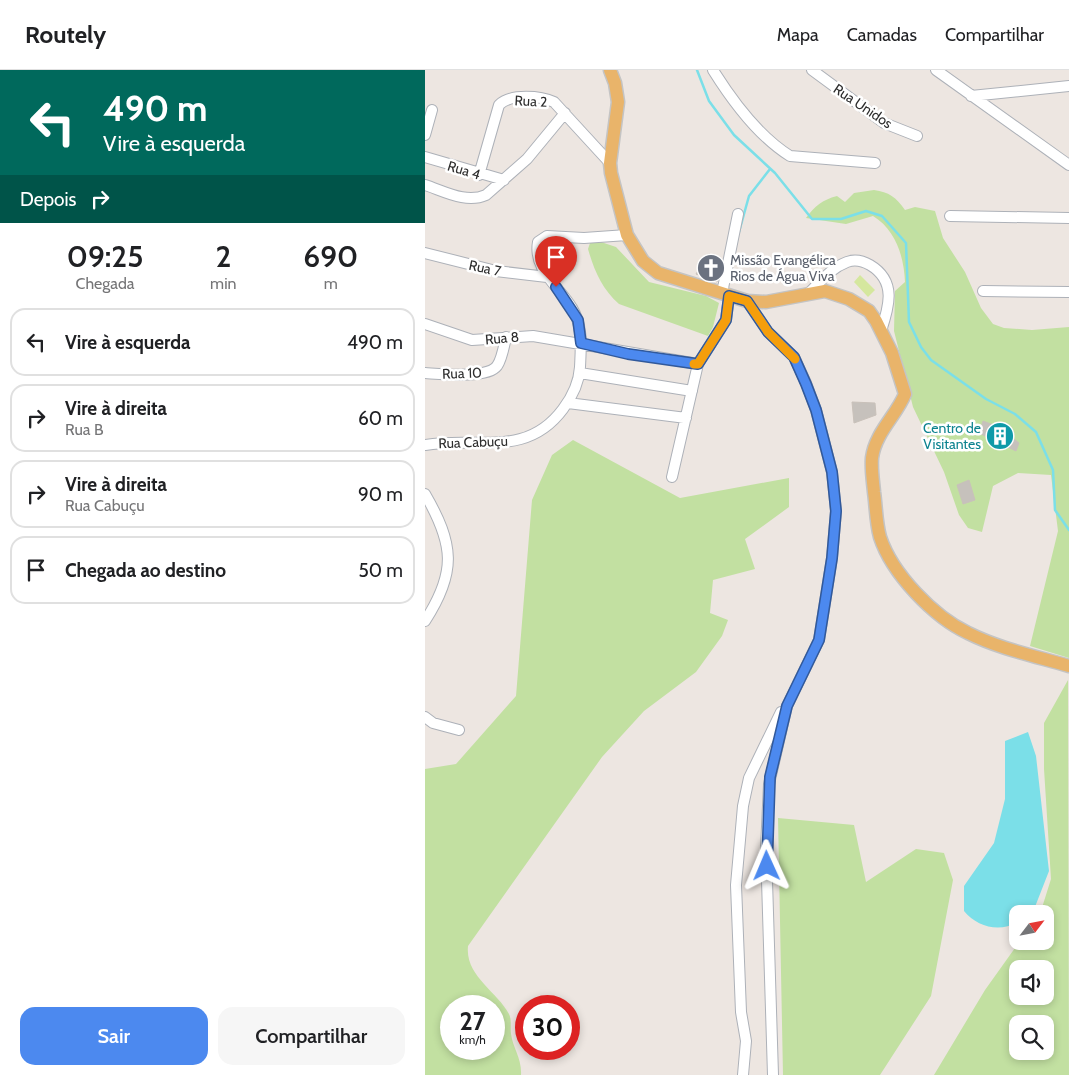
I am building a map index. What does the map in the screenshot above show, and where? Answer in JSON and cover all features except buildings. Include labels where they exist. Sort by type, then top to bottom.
[{"type":"main road","points":[[611,70],[618,102],[610,162],[614,186],[627,235],[637,253],[649,268],[747,301],[766,302],[825,291],[849,299],[869,311],[891,353],[905,394],[894,415],[883,430],[872,458],[880,536],[892,560],[917,593],[943,619],[968,634],[1003,647],[1069,666]]},
{"type":"street","points":[[713,70],[742,111],[770,140],[790,156],[875,163]]},
{"type":"street","name":"Rua Unidos","points":[[812,70],[884,123],[917,136]]},
{"type":"street","points":[[937,70],[1069,165]]},
{"type":"street","points":[[971,96],[1069,86]]},
{"type":"street","name":"Rua 2","points":[[479,175],[498,108],[502,102],[514,98],[549,100],[565,113],[610,162]]},
{"type":"street","points":[[425,135],[432,110]]},
{"type":"street","points":[[425,185],[467,199],[477,199],[486,195],[527,159],[565,113]]},
{"type":"street","name":"Rua 4","points":[[425,157],[479,175],[504,180]]},
{"type":"street","points":[[673,477],[698,364],[726,320],[726,295],[738,214]]},
{"type":"street","points":[[950,216],[1069,218]]},
{"type":"street","name":"Rua Cabuçu","points":[[425,445],[484,444],[525,439],[550,423],[568,403],[580,373],[581,343],[578,320],[572,308],[547,277],[538,257],[538,242],[541,238],[547,236],[584,238],[627,235]]},
{"type":"street","name":"Rua 7","points":[[425,253],[496,271],[547,277]]},
{"type":"street","points":[[809,294],[831,270],[849,261],[860,261],[872,266],[882,275],[889,294],[889,305],[881,331]]},
{"type":"street","points":[[983,291],[1069,292]]},
{"type":"street","points":[[747,301],[768,332],[794,357],[816,410],[832,472],[836,511],[832,558],[819,640],[787,706],[769,784],[766,848],[773,1075]]},
{"type":"street","name":"Rua 8","points":[[425,324],[472,340],[533,336],[581,343],[628,354],[698,364]]},
{"type":"street","name":"Rua 10","points":[[425,373],[466,374],[490,372],[499,363],[507,337]]},
{"type":"street","points":[[580,373],[692,391]]},
{"type":"street","points":[[568,403],[686,418]]},
{"type":"street","points":[[425,494],[446,541],[448,565],[446,581],[441,595],[425,621]]},
{"type":"street","points":[[743,1075],[745,1041],[741,1012],[736,885],[743,806],[749,778],[782,710],[787,706]]},
{"type":"street","points":[[425,717],[433,723],[459,730]]},
{"type":"green space","points":[[874,190],[892,196],[905,210],[915,207],[935,211],[943,238],[965,272],[981,308],[993,324],[1004,328],[1032,330],[1069,327],[1069,658],[1030,646],[1058,531],[1051,475],[1018,473],[993,486],[982,532],[968,528],[959,515],[944,472],[913,407],[894,331],[895,291],[905,282],[901,254],[893,236],[873,216],[846,224],[806,218],[827,199],[837,196],[845,202],[854,193]]},
{"type":"green space","points":[[601,242],[616,247],[649,282],[706,296],[719,303],[713,327],[708,336],[619,304],[599,279],[588,249],[590,243]]},
{"type":"green space","points":[[860,275],[875,290],[868,297],[854,282]]},
{"type":"green space","points":[[573,440],[680,498],[789,478],[789,507],[745,539],[755,569],[713,580],[710,613],[728,620],[722,636],[696,672],[644,711],[602,757],[468,946],[468,957],[471,966],[476,975],[494,995],[440,995],[440,1060],[505,1060],[505,1008],[509,1014],[515,1048],[515,1060],[519,1060],[521,1075],[425,1075],[425,769],[456,764],[516,696],[532,500],[552,455]]},
{"type":"green space","points":[[1068,680],[1069,1075],[934,1075],[985,990],[1014,950],[1054,950],[1054,905],[1043,905],[1051,879],[1044,769],[1044,723]]},
{"type":"green space","points":[[778,818],[854,825],[866,882],[916,849],[944,853],[953,880],[931,996],[880,1075],[783,1075]]},
{"type":"water","points":[[1028,732],[1036,756],[1049,871],[1036,905],[1009,905],[1009,925],[996,928],[975,921],[964,911],[964,886],[994,843],[1005,799],[1005,741]]},
{"type":"waterway","points":[[697,70],[709,101],[734,135],[775,173],[812,219],[841,219],[866,211],[882,216],[906,243],[909,322],[921,347],[931,360],[986,399],[1015,414],[1036,432],[1053,470],[1055,510],[1069,530]]},
{"type":"waterway","points":[[739,232],[749,196],[770,169]]},
{"type":"slow traffic","points":[[694,364],[698,364],[726,320],[729,296],[747,301],[768,332],[795,359]]},
{"type":"place","name":"Missão Evangélica Rios de Água Viva","points":[[711,268]]},
{"type":"place","name":"Centro de Visitantes","points":[[1000,436]]},
{"type":"route","points":[[556,287],[572,308],[578,320],[581,343],[628,354],[698,364],[726,320],[729,296],[747,301],[768,332],[794,357],[816,410],[832,472],[836,511],[832,558],[819,640],[787,706],[770,777],[766,848],[767,866]]}]
